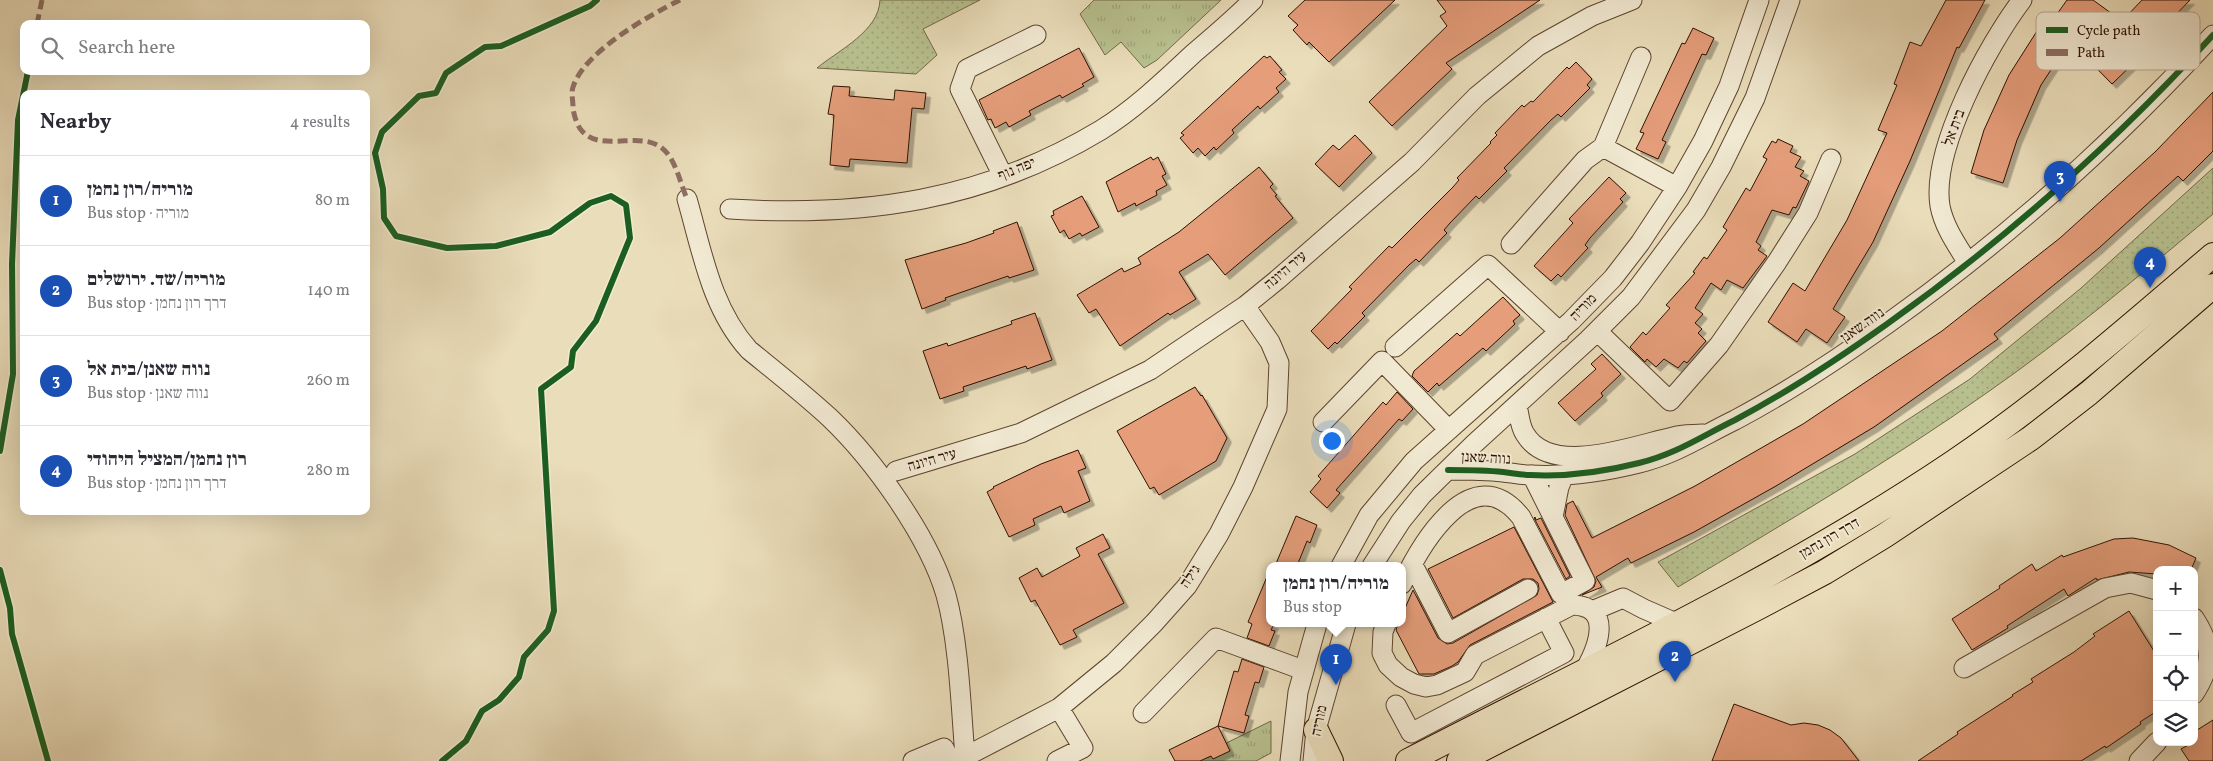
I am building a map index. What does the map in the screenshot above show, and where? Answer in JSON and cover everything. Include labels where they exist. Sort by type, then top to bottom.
[{"type":"main road","name":"דרך רון נחמן","points":[[1408,761],[1676,623],[1816,548],[1871,515],[1955,461],[2074,372],[2213,255]]},
{"type":"main road","name":"דרך רון נחמן","points":[[1459,761],[1757,608],[1825,572],[1884,536],[2031,438],[2089,393],[2213,286]]},
{"type":"main road","points":[[1316,730],[1331,761]]},
{"type":"street","name":"יפה נוף","points":[[730,209],[862,209],[908,203],[948,194],[1003,176],[1058,153],[1102,129],[1148,95],[1253,0]]},
{"type":"street","name":"עיר היונה","points":[[896,471],[1021,433],[1090,401],[1150,370],[1244,306],[1284,274],[1412,162],[1477,96],[1538,46],[1588,8],[1632,0]]},
{"type":"street","name":"מוריה","points":[[1343,562],[1369,515],[1414,461],[1560,332],[1613,278],[1640,243],[1677,187],[1703,141],[1729,86],[1759,0]]},
{"type":"street","name":"מוריה","points":[[1375,562],[1401,521],[1422,495],[1631,297],[1696,210],[1721,167],[1755,98],[1790,0]]},
{"type":"street","name":"בית אל","points":[[1968,263],[1951,237],[1944,220],[1940,204],[1942,166],[1973,80],[1991,46],[2022,0]]},
{"type":"street","name":"נווה שאנן","points":[[2200,49],[2213,34]]},
{"type":"street","points":[[1003,176],[960,89],[967,69],[1036,35]]},
{"type":"street","points":[[1511,244],[1585,160],[1602,147],[1641,57]]},
{"type":"street","name":"נווה שאנן","points":[[1448,470],[1477,470],[1532,475],[1590,474],[1641,463],[1686,447],[1707,434],[1774,400],[1858,344],[1968,263],[2092,158],[2181,70]]},
{"type":"street","points":[[1602,147],[1677,187]]},
{"type":"street","points":[[1597,331],[1670,401],[1719,344],[1778,262],[1808,213],[1831,160]]},
{"type":"street","points":[[687,199],[716,298],[725,318],[739,339],[749,350],[823,412],[849,438],[892,493],[914,526],[931,558],[946,595],[951,621],[957,760]]},
{"type":"street","points":[[1395,347],[1488,265],[1560,332]]},
{"type":"street","name":"גילה","points":[[957,760],[1059,708],[1114,664],[1154,624],[1186,586],[1219,534],[1243,486],[1277,409],[1279,363],[1270,342],[1244,306]]},
{"type":"street","points":[[1324,422],[1382,361],[1448,430]]},
{"type":"street","name":"נווה שאנן","points":[[1517,405],[1524,434],[1533,444],[1549,453],[1565,457],[1627,450],[1675,436],[1707,434]]},
{"type":"street","points":[[1406,577],[1424,545],[1456,506],[1474,498],[1492,497],[1514,509],[1521,517],[1561,594],[1585,581],[1532,475]]},
{"type":"street","points":[[1553,517],[1559,487],[1564,475]]},
{"type":"street","points":[[1413,565],[1448,632],[1528,589]]},
{"type":"street","points":[[1964,668],[2105,588],[2131,583],[2153,589]]},
{"type":"street","points":[[1592,611],[1624,598],[1644,610],[1676,623]]},
{"type":"street","points":[[1385,627],[1382,653],[1388,665],[1401,677],[1414,684],[1426,687],[1437,685],[1465,672],[1475,655],[1572,605],[1583,605],[1592,611],[1598,621],[1599,637],[1595,652],[1585,670]]},
{"type":"street","points":[[1396,705],[1411,733],[1564,653],[1546,618]]},
{"type":"street","points":[[2198,624],[2207,636],[2209,665],[2198,686]]},
{"type":"street","name":"מוריה","points":[[1290,761],[1295,712],[1303,670],[1316,627]]},
{"type":"street","name":"מוריה","points":[[1313,761],[1316,730],[1345,627]]},
{"type":"street","points":[[1143,713],[1216,638],[1303,670]]},
{"type":"street","points":[[1057,761],[1083,748],[1059,708]]},
{"type":"street","points":[[2140,761],[2153,746]]},
{"type":"street","points":[[913,761],[944,748],[957,760]]},
{"type":"green space","points":[[880,0],[980,0],[923,29],[937,55],[916,74],[817,68],[846,47],[865,30],[873,21],[878,11]]},
{"type":"green space","points":[[1094,0],[1221,0],[1157,60],[1144,68],[1121,42],[1105,55],[1080,14]]},
{"type":"green space","points":[[2213,168],[2213,214],[2075,328],[1988,392],[1874,468],[1678,587],[1658,562],[1855,454],[1970,379],[2080,289]]},
{"type":"green space","points":[[1271,721],[1271,753],[1256,761],[1190,761]]},
{"type":"building","points":[[1305,0],[1395,0],[1329,62],[1309,42],[1307,45],[1293,30],[1298,25],[1288,16]]},
{"type":"building","points":[[1437,0],[1540,0],[1446,63],[1452,69],[1392,126],[1369,102],[1447,26],[1440,16],[1446,12]]},
{"type":"building","points":[[1946,0],[1985,0],[1959,48],[1957,47],[1910,161],[1873,242],[1833,309],[1845,317],[1827,343],[1806,329],[1797,342],[1768,322],[1793,283],[1805,291],[1847,220],[1887,133],[1878,130],[1897,85],[1894,84],[1910,42],[1921,46]]},
{"type":"building","points":[[2067,0],[2093,0],[2110,12],[2058,12]]},
{"type":"building","points":[[2142,0],[2190,0],[2178,12],[2131,12]]},
{"type":"building","points":[[1693,28],[1714,38],[1706,55],[1702,54],[1662,140],[1666,142],[1658,159],[1636,149],[1644,133],[1640,132],[1682,43],[1685,44]]},
{"type":"building","points":[[2036,33],[2036,70],[2051,70],[2041,85],[2017,140],[2003,183],[1971,173],[1984,130],[2009,75]]},
{"type":"building","points":[[1079,48],[1094,77],[1082,84],[1084,86],[1062,98],[1060,95],[1029,111],[1031,115],[1009,127],[1006,122],[995,128],[991,119],[988,120],[979,100]]},
{"type":"building","points":[[1264,56],[1267,58],[1270,56],[1282,70],[1279,72],[1286,79],[1276,88],[1279,92],[1260,109],[1258,106],[1232,130],[1234,133],[1216,150],[1214,147],[1205,156],[1198,148],[1193,153],[1180,138],[1184,135],[1181,133]]},
{"type":"building","points":[[1576,62],[1592,79],[1587,85],[1590,88],[1561,117],[1558,114],[1551,120],[1504,168],[1507,171],[1479,199],[1476,196],[1450,223],[1444,230],[1447,233],[1419,262],[1416,259],[1409,265],[1362,313],[1365,316],[1337,344],[1335,342],[1328,349],[1311,331],[1352,289],[1349,287],[1389,246],[1392,248],[1453,187],[1459,180],[1457,178],[1491,143],[1497,135],[1495,133],[1522,105],[1524,107],[1531,101],[1533,102],[1567,67],[1569,69]]},
{"type":"building","points":[[2098,70],[2127,70],[2112,84]]},
{"type":"building","points":[[833,86],[850,87],[849,96],[894,100],[895,90],[926,93],[924,109],[912,108],[907,163],[850,159],[849,167],[830,165],[834,115],[828,114]]},
{"type":"building","points":[[2213,92],[2213,151],[2183,181],[2178,176],[2099,248],[1994,334],[1998,339],[1874,427],[1776,486],[1694,532],[1631,563],[1628,558],[1596,577],[1602,587],[1582,595],[1594,587],[1596,581],[1565,515],[1567,504],[1573,501],[1592,538],[1695,486],[1803,424],[1942,331],[2060,238],[2155,152]]},
{"type":"building","points":[[1355,135],[1372,153],[1339,187],[1315,164],[1333,145],[1339,150]]},
{"type":"building","points":[[1778,139],[1793,146],[1790,152],[1801,157],[1795,167],[1804,171],[1800,176],[1809,181],[1796,208],[1793,207],[1789,215],[1772,210],[1756,242],[1761,246],[1758,250],[1767,256],[1743,288],[1727,280],[1721,290],[1711,283],[1695,308],[1703,314],[1695,323],[1702,329],[1698,333],[1706,341],[1687,363],[1684,361],[1678,368],[1664,359],[1656,367],[1647,359],[1645,362],[1630,347],[1643,332],[1646,335],[1670,308],[1666,305],[1695,273],[1693,272],[1704,257],[1707,259],[1727,230],[1723,227],[1746,188],[1750,191],[1767,159],[1763,157],[1772,141],[1776,143]]},
{"type":"building","points":[[1151,157],[1153,160],[1158,157],[1166,174],[1162,176],[1167,185],[1156,191],[1157,195],[1136,206],[1135,203],[1118,212],[1106,182]]},
{"type":"building","points":[[1259,167],[1273,184],[1270,187],[1277,195],[1275,196],[1293,218],[1225,275],[1208,254],[1179,272],[1196,299],[1170,315],[1168,313],[1120,346],[1096,309],[1089,313],[1077,295],[1122,268],[1124,272],[1141,264],[1138,258],[1179,232]]},
{"type":"building","points":[[1609,177],[1626,193],[1620,199],[1623,202],[1590,238],[1585,245],[1588,248],[1561,277],[1558,274],[1551,281],[1534,266],[1573,223],[1569,219]]},
{"type":"building","points":[[1082,196],[1099,227],[1082,236],[1080,233],[1069,239],[1064,230],[1060,233],[1051,216],[1054,215],[1053,211]]},
{"type":"building","points":[[1017,222],[1034,270],[1009,278],[1008,276],[945,298],[946,300],[922,309],[905,260],[966,243]]},
{"type":"building","points":[[1503,297],[1520,315],[1513,321],[1515,324],[1486,351],[1483,348],[1439,386],[1437,383],[1428,392],[1412,376],[1414,371],[1457,333],[1460,336]]},
{"type":"building","points":[[1035,313],[1052,360],[1027,369],[1026,366],[963,387],[964,391],[940,399],[923,351],[947,343],[948,346],[1012,324],[1011,321]]},
{"type":"building","points":[[1602,354],[1621,374],[1601,393],[1603,396],[1575,421],[1558,403],[1596,369],[1591,364]]},
{"type":"building","points":[[1195,387],[1202,395],[1227,438],[1216,461],[1159,495],[1154,487],[1150,489],[1117,431]]},
{"type":"building","points":[[1397,392],[1413,409],[1402,421],[1399,419],[1336,490],[1340,493],[1327,508],[1310,492],[1321,479],[1318,476],[1383,402],[1386,405]]},
{"type":"building","points":[[1078,450],[1086,468],[1078,471],[1090,501],[1064,513],[1061,506],[1033,519],[1035,525],[1009,537],[987,492],[993,487],[1041,464]]},
{"type":"building","points":[[1296,516],[1317,525],[1310,543],[1307,541],[1299,562],[1277,562]]},
{"type":"building","points":[[1534,518],[1536,520],[1541,518],[1570,576],[1566,579]]},
{"type":"building","points":[[1514,527],[1553,602],[1470,645],[1458,662],[1452,666],[1434,674],[1419,674],[1396,630],[1397,627],[1406,627],[1406,606],[1413,590],[1438,638],[1447,644],[1453,643],[1537,595],[1539,589],[1538,583],[1533,579],[1523,579],[1453,618],[1428,569]]},
{"type":"building","points":[[1103,534],[1110,548],[1098,554],[1124,603],[1073,630],[1077,637],[1060,645],[1035,600],[1031,602],[1019,578],[1037,568],[1042,577],[1080,556],[1076,548]]},
{"type":"building","points":[[2133,538],[2169,545],[2196,558],[2193,566],[2153,566],[2153,574],[2129,572],[2097,580],[2096,578],[2068,596],[2064,589],[2007,626],[2008,628],[1972,650],[1952,619],[2000,588],[1999,586],[2032,564],[2036,571],[2062,555],[2063,557],[2114,539]]},
{"type":"building","points":[[1266,579],[1266,627],[1272,627],[1271,630],[1275,631],[1269,646],[1247,638],[1252,624],[1248,622]]},
{"type":"building","points":[[2129,611],[2153,650],[2153,714],[2140,722],[2141,724],[2106,748],[2105,746],[2081,761],[1918,761],[1958,734],[1957,732],[2033,682],[2031,679],[2074,652],[2095,636],[2093,634]]},
{"type":"building","points":[[1242,659],[1264,667],[1259,683],[1255,682],[1245,715],[1249,716],[1244,733],[1218,726],[1234,671],[1238,672]]},
{"type":"building","points":[[1734,704],[1791,725],[1804,723],[1818,725],[1830,730],[1841,738],[1859,761],[1712,761]]},
{"type":"building","points":[[2213,720],[2213,761],[2189,761],[2181,749],[2187,746],[2198,746],[2198,729]]},
{"type":"building","points":[[1218,726],[1230,751],[1213,759],[1211,756],[1200,761],[1175,761],[1169,750]]},
{"type":"marked path","points":[[38,20],[42,0]]},
{"type":"marked path","points":[[680,0],[651,15],[603,48],[579,74],[572,94],[577,123],[580,129],[590,137],[609,141],[650,142],[665,150],[673,163],[687,199]]},
{"type":"cycle path","points":[[442,761],[466,741],[482,711],[499,700],[519,677],[524,657],[548,630],[554,611],[541,389],[571,367],[573,351],[596,321],[630,238],[626,205],[611,196],[590,203],[550,232],[496,246],[447,248],[396,236],[384,218],[383,189],[375,153],[382,132],[419,96],[436,93],[446,73],[485,47],[501,46],[590,6],[597,0]]},
{"type":"cycle path","points":[[2200,49],[2213,35]]},
{"type":"cycle path","points":[[1448,470],[1544,475],[1585,473],[1612,469],[1665,455],[1755,409],[1850,350],[1931,292],[1974,258],[2058,188],[2181,70]]},
{"type":"cycle path","points":[[24,90],[27,75]]},
{"type":"cycle path","points":[[0,451],[13,374],[12,264],[20,110]]},
{"type":"cycle path","points":[[0,570],[10,608],[12,634],[48,761]]},
{"type":"place","name":"נווה שאנן/בית אל","points":[[2060,202]]},
{"type":"place","name":"רון נחמן/המציל היהודי","points":[[2150,288]]},
{"type":"place","name":"מוריה/שד. ירושלים","points":[[1675,682]]},
{"type":"place","name":"מוריה/רון נחמן","points":[[1336,685]]}]
